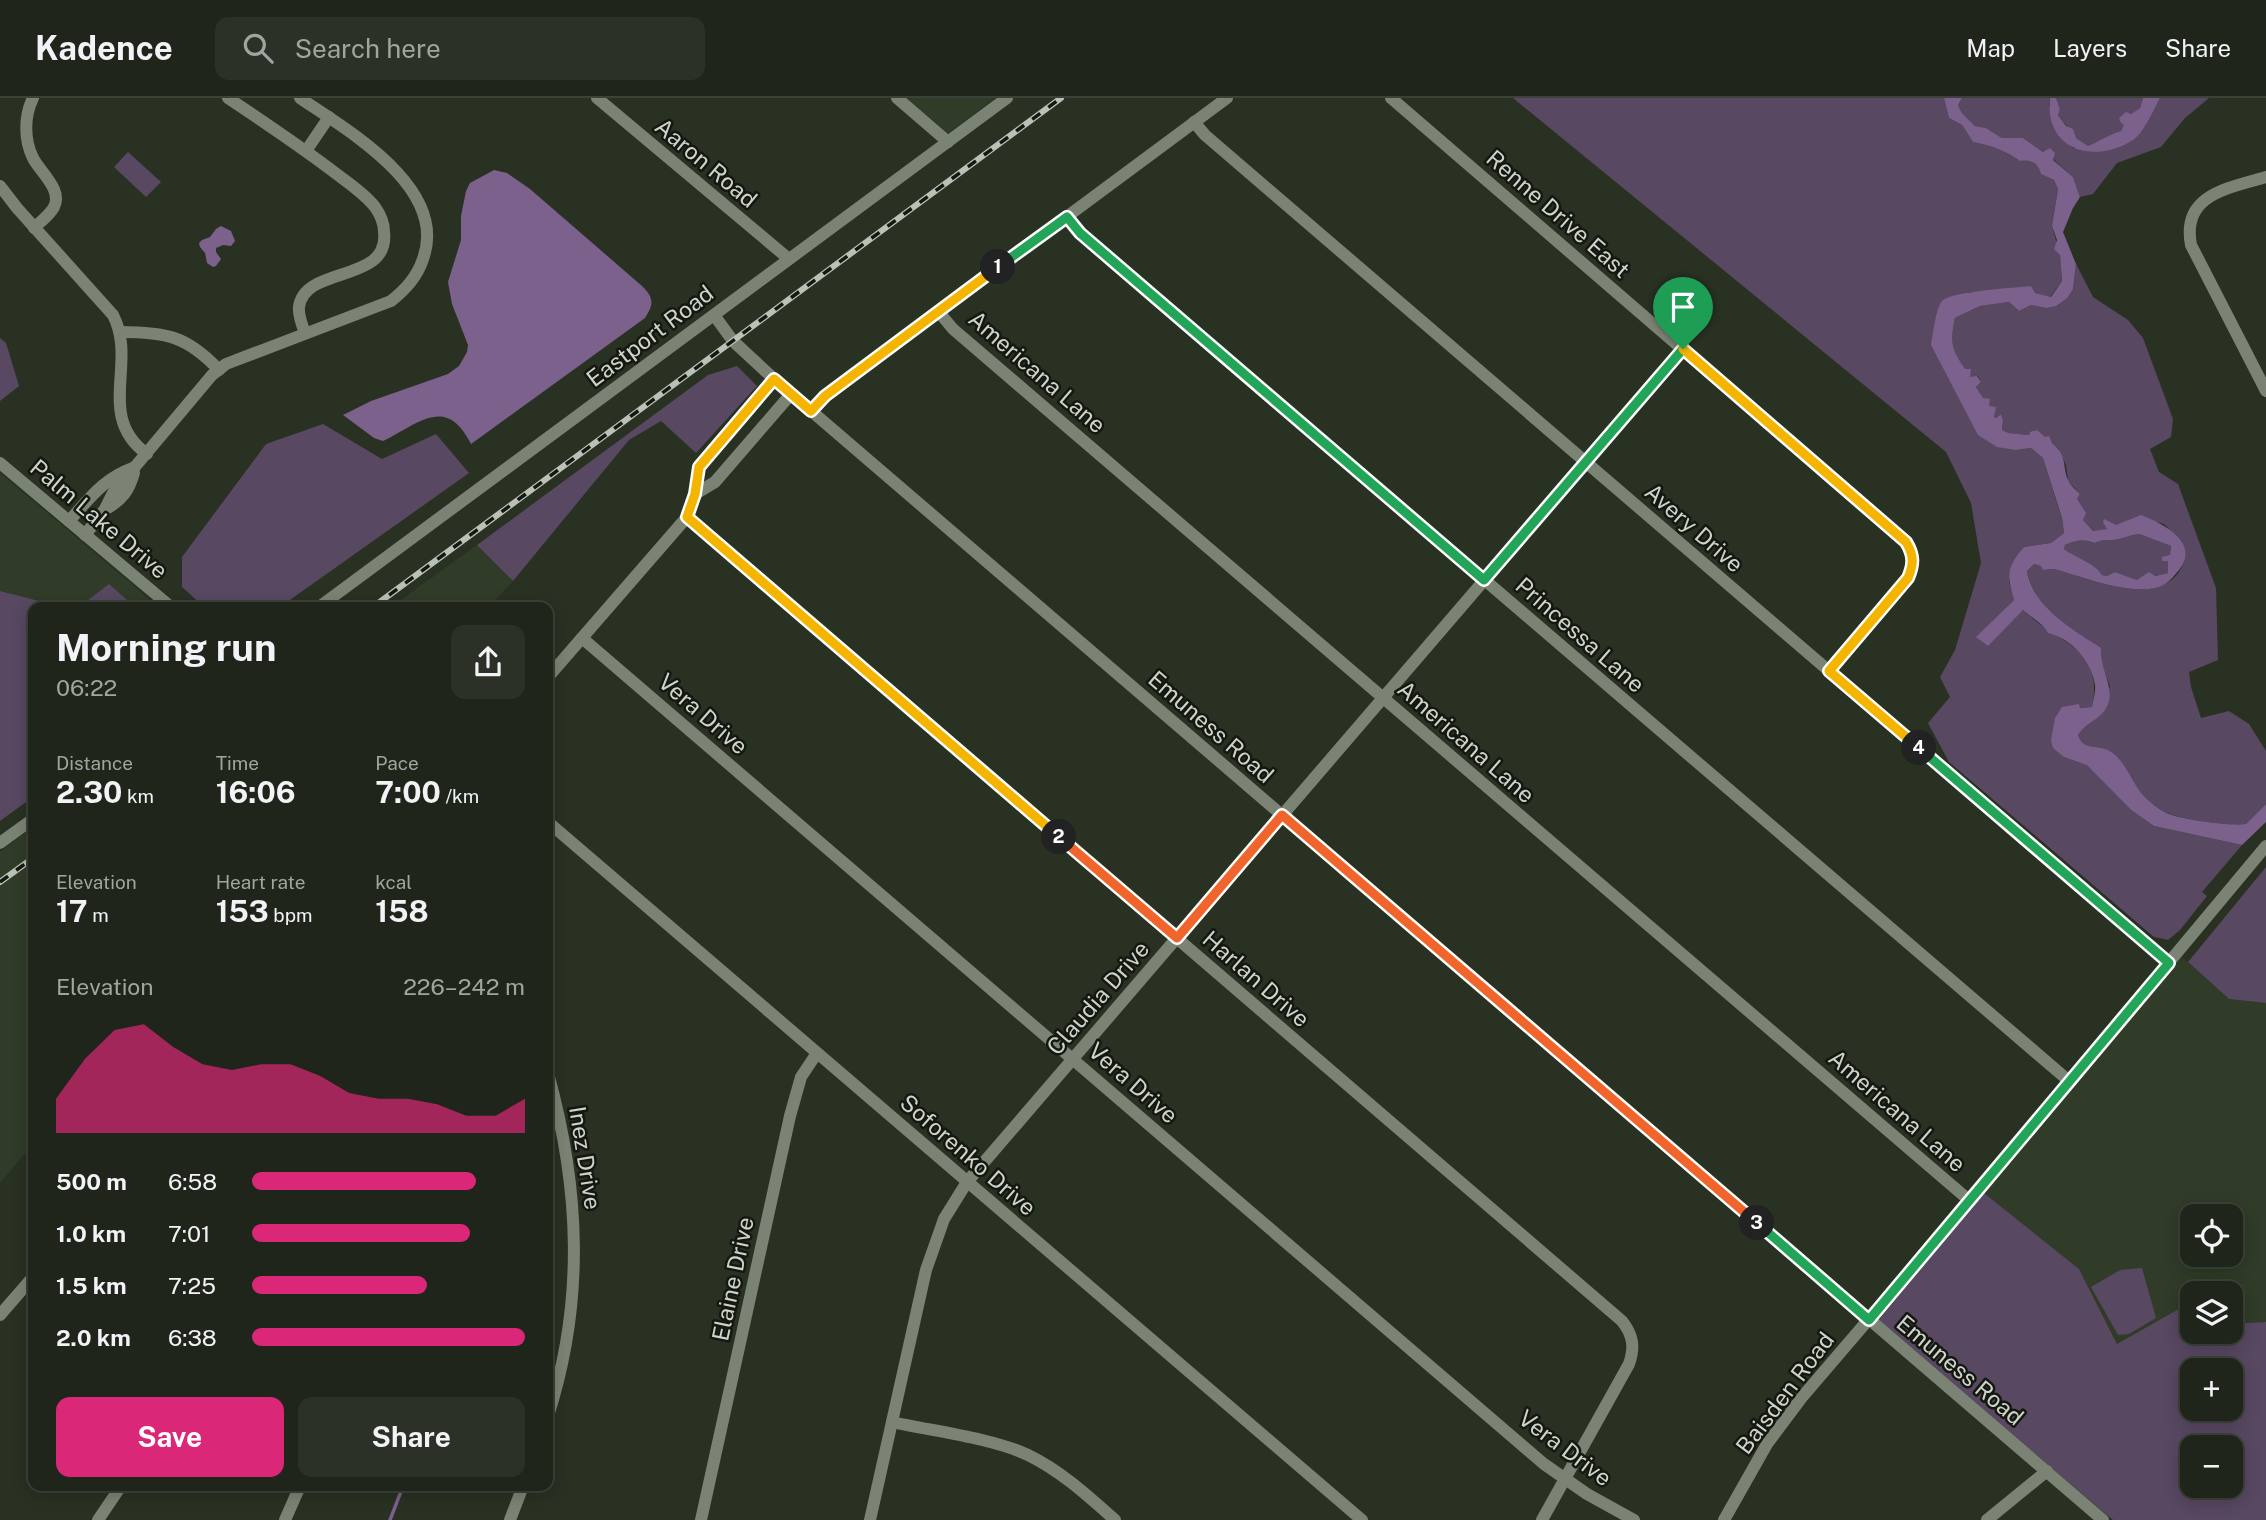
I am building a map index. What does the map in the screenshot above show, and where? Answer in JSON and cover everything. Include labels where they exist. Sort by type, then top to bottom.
[{"type":"street","points":[[33,98],[27,120],[29,148],[53,188],[56,199],[54,207],[34,228]]},
{"type":"street","points":[[228,98],[306,151],[358,191],[375,207],[383,223],[384,245],[373,261],[362,268],[317,284],[303,295],[298,311],[305,333]]},
{"type":"street","points":[[85,535],[105,509],[119,501],[129,489],[136,466],[219,370],[247,355],[391,301],[415,276],[426,251],[428,238],[423,211],[402,178],[379,154],[300,98]]},
{"type":"street","name":"Aaron Road","points":[[597,98],[789,259]]},
{"type":"street","points":[[897,98],[948,142]]},
{"type":"street","name":"Eastport Road","points":[[325,602],[1007,98]]},
{"type":"street","points":[[811,411],[825,396],[1227,98]]},
{"type":"street","name":"Renne Drive East","points":[[1391,98],[1906,542],[1913,558],[1912,568],[1903,586],[1829,671]]},
{"type":"street","points":[[306,151],[328,117]]},
{"type":"street","name":"Avery Drive","points":[[1194,122],[1205,135],[2169,963]]},
{"type":"street","points":[[2266,177],[2216,191],[2204,200],[2184,224],[2191,245],[2266,391]]},
{"type":"street","points":[[0,186],[113,315],[120,332],[122,363],[119,408],[123,426],[131,439],[147,454]]},
{"type":"street","name":"Princessa Lane","points":[[1067,217],[1080,233],[2069,1082]]},
{"type":"street","name":"Americana Lane","points":[[938,311],[953,329],[1970,1201]]},
{"type":"street","name":"Emuness Road","points":[[714,315],[733,341],[774,379],[2103,1520]]},
{"type":"street","points":[[120,332],[149,332],[190,344],[219,370]]},
{"type":"street","name":"Claudia Drive","points":[[870,1520],[932,1250],[944,1219],[967,1182],[1683,349]]},
{"type":"street","points":[[553,671],[687,517],[695,494],[699,467],[774,379]]},
{"type":"street","points":[[695,494],[715,482],[792,394]]},
{"type":"street","name":"Palm Lake Drive","points":[[0,463],[165,602]]},
{"type":"street","points":[[69,521],[104,483],[116,474],[136,466]]},
{"type":"street","name":"Harlan Drive","points":[[687,517],[1622,1321],[1633,1340],[1629,1364],[1564,1480]]},
{"type":"street","name":"Vera Drive","points":[[582,638],[1564,1480],[1634,1520]]},
{"type":"street","points":[[0,843],[28,822]]},
{"type":"street","name":"Soforenko Drive","points":[[553,826],[1362,1520]]},
{"type":"street","name":"Baisden Road","points":[[1724,1520],[1782,1423],[2266,846]]},
{"type":"street","name":"Elaine Drive","points":[[701,1520],[790,1116],[801,1077],[817,1053]]},
{"type":"street","name":"Inez Drive","points":[[553,1095],[567,1156],[575,1250],[566,1344],[553,1396]]},
{"type":"street","points":[[0,1315],[28,1283]]},
{"type":"street","points":[[892,1422],[1000,1445],[1027,1454],[1074,1485],[1115,1520]]},
{"type":"street","points":[[1987,1520],[2047,1471]]},
{"type":"street","points":[[1542,1520],[1564,1480]]},
{"type":"street","points":[[98,1520],[118,1491]]},
{"type":"street","points":[[285,1520],[298,1491]]},
{"type":"street","points":[[510,1520],[521,1491]]},
{"type":"shaded area","points":[[904,98],[995,98],[947,134]]},
{"type":"shaded area","points":[[1513,98],[1944,98],[1949,118],[1962,125],[1973,142],[1998,149],[2020,161],[2034,163],[2042,174],[2054,180],[2058,189],[2052,226],[2060,255],[2062,281],[2050,297],[2034,293],[1969,292],[1931,345],[2016,450],[2031,448],[2043,458],[2062,519],[2064,533],[2051,543],[2024,547],[2009,581],[2014,600],[1977,637],[2023,610],[2075,648],[2091,671],[2094,687],[2092,707],[2080,708],[2064,757],[2087,764],[2131,810],[2154,826],[2242,845],[2202,892],[2207,896],[2180,930],[2168,940],[2154,937],[1949,762],[1928,723],[1950,697],[1940,677],[1955,650],[1981,563],[1971,503],[1946,452]]},
{"type":"shaded area","points":[[1944,98],[1962,98],[1958,105],[1975,126],[1986,128],[2002,138],[2023,138],[2043,152],[2050,148],[2055,153],[2053,160],[2073,177],[2080,197],[2063,232],[2076,264],[2073,289],[2067,298],[2056,306],[2046,308],[2031,305],[2019,311],[2009,302],[1980,306],[1955,318],[1952,339],[1957,356],[1965,369],[1971,369],[1970,377],[1977,376],[1981,382],[1976,387],[1983,398],[1990,399],[1989,406],[1996,407],[1994,417],[2001,414],[2002,430],[2029,435],[2037,430],[2045,437],[2049,436],[2063,457],[2069,482],[2080,494],[2077,499],[2086,513],[2083,520],[2093,531],[2107,529],[2104,519],[2116,525],[2141,515],[2176,535],[2185,551],[2185,560],[2170,580],[2159,587],[2147,589],[2106,584],[2054,569],[2043,570],[2041,566],[2034,564],[2027,571],[2030,584],[2045,606],[2101,648],[2110,697],[2103,713],[2078,735],[2080,740],[2116,755],[2143,795],[2169,814],[2208,822],[2246,824],[2266,804],[2266,822],[2242,845],[2154,826],[2131,810],[2087,765],[2064,757],[2053,748],[2051,740],[2055,718],[2062,707],[2079,704],[2080,708],[2092,707],[2094,696],[2095,685],[2090,668],[2079,652],[2065,640],[2048,633],[2023,610],[1988,646],[1976,637],[2014,600],[2010,572],[2018,554],[2024,547],[2051,543],[2064,533],[2062,518],[2043,458],[2031,448],[2016,450],[1997,447],[1978,435],[1931,345],[1934,328],[1942,301],[1957,295],[2031,286],[2035,293],[2051,297],[2062,281],[2060,255],[2054,249],[2057,240],[2052,226],[2058,189],[2054,180],[2041,174],[2034,163],[2020,161],[1998,149],[1973,142],[1962,125],[1949,118]],"holes":[[[2139,534],[2171,546],[2170,555],[2162,557],[2162,561],[2168,561],[2168,573],[2155,576],[2149,572],[2137,580],[2115,572],[2102,575],[2091,564],[2064,549],[2065,545],[2076,541],[2095,543]]]},
{"type":"shaded area","points":[[1962,98],[2050,98],[2049,105],[2073,148],[2136,138],[2160,98],[2209,98],[2185,118],[2161,147],[2117,163],[2093,194],[2080,197],[2073,177],[2023,138],[2002,138],[1986,128],[1975,126],[1958,105]]},
{"type":"shaded area","points":[[2050,98],[2056,98],[2060,109],[2058,115],[2066,126],[2073,129],[2076,138],[2088,146],[2121,131],[2124,125],[2119,118],[2126,112],[2131,114],[2140,108],[2143,98],[2160,98],[2144,127],[2133,140],[2118,148],[2088,151],[2063,141],[2055,130],[2050,116]]},
{"type":"shaded area","points":[[2056,98],[2143,98],[2140,108],[2131,114],[2121,131],[2088,146],[2076,138],[2058,115],[2060,109]]},
{"type":"shaded area","points":[[128,152],[161,182],[146,197],[114,167]]},
{"type":"shaded area","points":[[494,170],[507,173],[530,189],[642,286],[651,298],[650,309],[645,318],[471,444],[452,420],[441,417],[420,421],[383,441],[374,438],[343,415],[371,401],[448,374],[459,366],[467,352],[468,345],[452,304],[448,282],[461,240],[461,216],[466,191],[470,183]]},
{"type":"shaded area","points":[[221,226],[231,231],[235,241],[231,246],[216,248],[221,259],[213,267],[207,263],[199,243]]},
{"type":"shaded area","points":[[2076,264],[2093,297],[2128,320],[2143,338],[2173,419],[2171,437],[2150,449],[2159,472],[2178,484],[2216,588],[2218,660],[2189,672],[2191,687],[2201,718],[2229,711],[2249,724],[2266,751],[2266,804],[2246,824],[2208,822],[2167,813],[2145,798],[2116,755],[2080,740],[2078,735],[2081,730],[2104,712],[2110,686],[2100,660],[2101,649],[2066,625],[2045,606],[2037,596],[2027,571],[2034,564],[2042,566],[2043,570],[2054,569],[2120,587],[2158,587],[2168,583],[2180,569],[2184,561],[2182,545],[2178,537],[2161,523],[2137,523],[2093,531],[2083,520],[2077,499],[2080,494],[2068,481],[2066,465],[2058,448],[2045,437],[2030,432],[2029,435],[2002,430],[2001,414],[1994,417],[1976,387],[1981,382],[1978,376],[1970,378],[1952,344],[1955,318],[1980,306],[2009,302],[2019,311],[2031,305],[2046,308],[2073,289]]},
{"type":"shaded area","points":[[0,338],[6,343],[19,386],[0,401]]},
{"type":"shaded area","points":[[737,366],[757,386],[696,453],[661,421],[629,440],[513,581],[477,545],[708,375]]},
{"type":"shaded area","points":[[323,424],[382,459],[436,434],[469,473],[287,602],[198,602],[182,587],[182,557],[266,444]]},
{"type":"shaded area","points":[[0,473],[153,602],[129,602],[109,585],[86,602],[43,602],[0,591]]},
{"type":"shaded area","points":[[2139,534],[2171,546],[2168,573],[2137,580],[2115,572],[2102,575],[2064,549],[2065,545],[2076,541],[2095,543]]},
{"type":"shaded area","points":[[477,545],[513,581],[494,602],[398,602]]},
{"type":"shaded area","points":[[109,584],[129,602],[86,602]]},
{"type":"shaded area","points":[[0,591],[43,602],[28,602],[28,801],[0,821]]},
{"type":"shaded area","points":[[28,831],[28,1150],[0,1183],[0,852]]},
{"type":"shaded area","points":[[2266,867],[2266,1003],[2229,999],[2188,962]]},
{"type":"shaded area","points":[[2182,957],[2229,999],[2266,1003],[2266,1322],[2243,1323],[2243,1281],[2180,1281],[2180,1308],[2117,1344],[2079,1269],[1984,1193]]},
{"type":"shaded area","points":[[1984,1193],[2079,1269],[2117,1344],[2180,1308],[2180,1344],[2243,1344],[2243,1323],[2266,1322],[2266,1520],[2113,1520],[1878,1321]]},
{"type":"shaded area","points":[[2142,1268],[2156,1318],[2129,1334],[2118,1335],[2091,1287],[2120,1270]]},
{"type":"waterway","points":[[390,1520],[401,1491]]},
{"type":"railway","points":[[380,602],[1061,98]]},
{"type":"railway","points":[[0,882],[28,862]]},
{"type":"route","points":[[1067,217],[1080,233],[1484,580],[1683,349],[1900,535],[1911,550],[1912,568],[1903,586],[1829,671],[2169,963],[1869,1320],[1282,815],[1177,938],[687,517],[695,494],[699,467],[774,379],[811,411],[825,396],[1067,217]]}]
